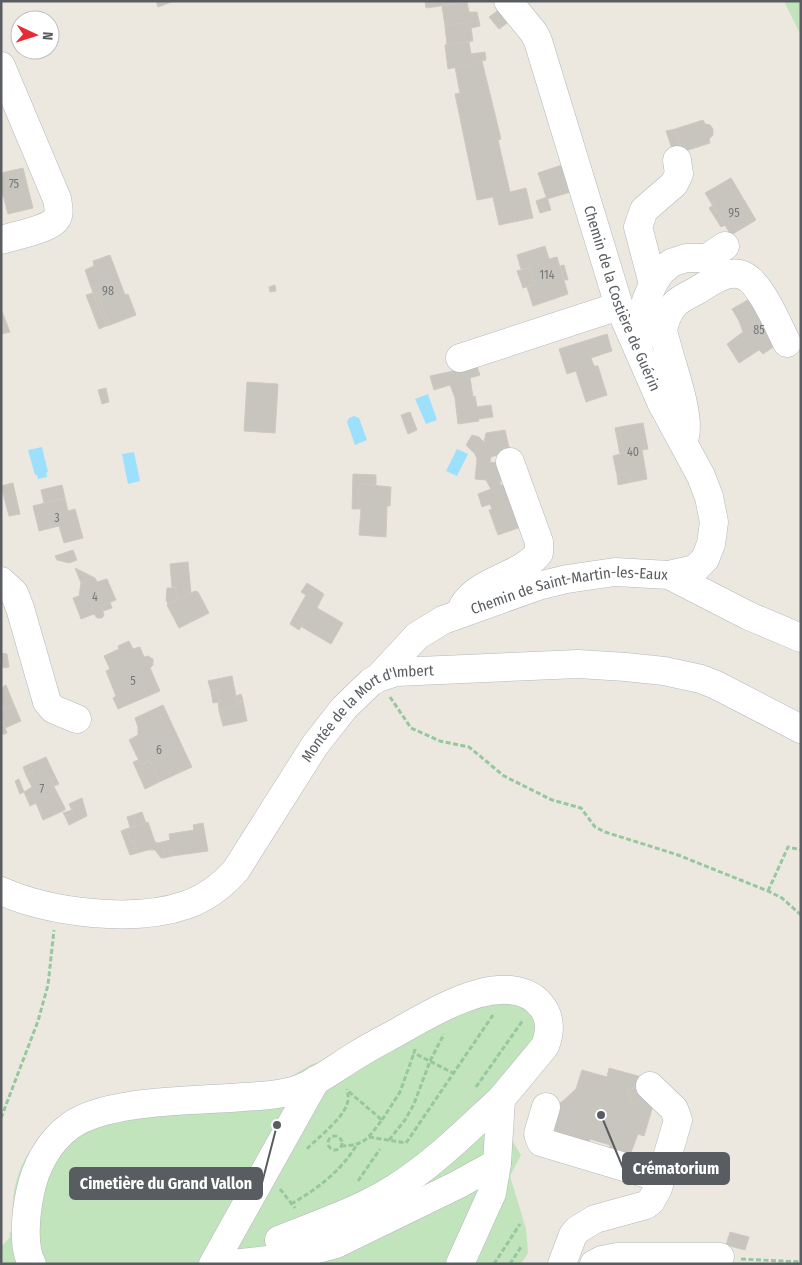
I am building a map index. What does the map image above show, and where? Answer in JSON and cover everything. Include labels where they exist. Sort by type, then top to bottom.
[{"type":"street","name":"Chemin de la Costière de Guérin","points":[[508,1],[534,33],[538,41],[619,306],[661,402],[701,476],[709,496],[714,522],[711,544],[705,559],[695,569],[669,574]]},
{"type":"street","points":[[1,66],[54,190],[58,207],[58,216],[53,224],[1,240]]},
{"type":"street","points":[[653,284],[638,227],[644,210],[674,184],[679,174],[676,160]]},
{"type":"street","points":[[638,349],[646,301],[660,273],[671,263],[686,258],[707,258],[725,246]]},
{"type":"street","points":[[683,442],[686,431],[683,405],[663,330],[665,321],[677,302],[719,278],[734,274],[743,275],[750,279],[758,289],[787,342]]},
{"type":"street","points":[[460,358],[619,306]]},
{"type":"street","points":[[457,615],[469,596],[530,561],[539,553],[539,542],[510,462]]},
{"type":"street","name":"Chemin de Saint-Martin-les-Eaux","points":[[378,678],[417,636],[457,615],[538,586],[567,579],[615,572],[669,574],[749,616],[801,638]]},
{"type":"street","points":[[1,581],[14,593],[20,608],[47,702],[53,709],[77,719]]},
{"type":"street","name":"Montée de la Mort d'Imbert","points":[[1,891],[36,904],[58,909],[115,914],[166,911],[188,905],[208,895],[223,884],[236,870],[315,745],[344,708],[361,690],[378,678],[396,672],[578,664],[626,667],[681,674],[734,694],[801,729]]},
{"type":"street","points":[[32,1264],[28,1250],[26,1224],[34,1174],[46,1152],[69,1126],[85,1118],[116,1108],[165,1102],[271,1095],[292,1091],[316,1080],[344,1063],[434,1025],[456,1001],[491,991],[511,990],[525,994],[539,1004],[549,1019],[550,1028],[545,1046],[501,1099],[438,1156],[396,1188],[366,1204],[279,1240]]},
{"type":"street","points":[[213,1264],[316,1080]]},
{"type":"street","points":[[562,1264],[573,1235],[583,1225],[595,1219],[646,1205],[658,1187],[676,1126],[677,1116],[674,1109],[650,1086]]},
{"type":"street","points":[[460,1264],[492,1193],[497,1162],[501,1099]]},
{"type":"street","points":[[546,1107],[538,1134],[541,1142],[658,1187]]},
{"type":"street","points":[[233,1264],[284,1258],[336,1244],[457,1185],[497,1162]]},
{"type":"street","points":[[594,1264],[617,1257],[720,1257]]},
{"type":"path","points":[[378,678],[411,728],[440,741],[469,747],[504,776],[552,800],[581,808],[595,827],[605,832],[678,855],[768,891],[782,898],[801,915]]},
{"type":"path","points":[[768,891],[788,847],[801,850]]},
{"type":"path","points":[[1,1118],[29,1048],[48,985],[58,909]]},
{"type":"path","points":[[369,1136],[406,1143],[511,990]]},
{"type":"path","points":[[291,1204],[336,1173],[356,1146],[369,1136],[382,1120],[400,1092],[414,1053],[434,1025]]},
{"type":"path","points":[[389,1140],[405,1120],[414,1104],[430,1062],[434,1025]]},
{"type":"path","points":[[414,1053],[453,1074]]},
{"type":"path","points":[[302,1153],[342,1114],[347,1105],[344,1063]]},
{"type":"path","points":[[347,1090],[382,1120]]},
{"type":"path","points":[[323,1133],[329,1139]]},
{"type":"path","points":[[329,1139],[332,1136],[339,1137],[341,1146]]},
{"type":"path","points":[[329,1139],[328,1146],[331,1149],[337,1149],[341,1146],[356,1146]]},
{"type":"path","points":[[280,1188],[310,1228]]},
{"type":"path","points":[[494,1264],[520,1224]]},
{"type":"path","points":[[510,1264],[521,1247]]},
{"type":"path","points":[[720,1257],[801,1262]]},
{"type":"green space","points":[[784,1],[801,1],[801,36]]},
{"type":"green space","points":[[542,998],[526,1080],[503,1125],[521,1155],[510,1176],[526,1229],[528,1253],[521,1264],[1,1264],[1,1247],[10,1237],[9,1233],[13,1231],[13,1199],[19,1173],[31,1149],[51,1124],[201,1089],[285,1080],[312,1064],[343,1057],[431,1009]]},
{"type":"water","points":[[428,394],[437,420],[426,424],[415,399]]},
{"type":"water","points":[[354,416],[359,418],[367,440],[355,445],[347,422],[349,418]]},
{"type":"water","points":[[42,447],[48,472],[46,473],[47,477],[38,479],[37,475],[35,475],[28,450]]},
{"type":"water","points":[[457,449],[468,454],[457,476],[446,471]]},
{"type":"water","points":[[134,452],[140,481],[128,484],[122,454]]},
{"type":"building","points":[[156,1],[174,1],[158,7]]},
{"type":"building","points":[[425,1],[461,1],[461,3],[426,8]]},
{"type":"building","points":[[467,2],[469,12],[477,12],[479,21],[445,26],[442,6]]},
{"type":"building","points":[[500,9],[510,21],[499,29],[489,17]]},
{"type":"building","points":[[479,21],[480,26],[471,28],[473,41],[447,45],[445,26]]},
{"type":"building","points":[[469,42],[471,54],[485,52],[486,60],[448,69],[445,45]]},
{"type":"building","points":[[482,61],[501,139],[498,140],[510,192],[526,188],[533,218],[499,225],[493,197],[477,200],[455,94],[460,93],[455,67]]},
{"type":"building","points":[[703,120],[705,124],[710,125],[713,129],[713,135],[709,139],[710,143],[682,152],[675,129]]},
{"type":"building","points":[[675,129],[682,152],[674,155],[666,131]]},
{"type":"building","points":[[565,164],[574,191],[547,199],[538,173]]},
{"type":"building","points":[[23,168],[33,208],[8,214],[3,195],[1,196],[1,173]]},
{"type":"building","points":[[731,178],[756,220],[731,235],[705,193]]},
{"type":"building","points":[[547,197],[551,210],[540,213],[536,201]]},
{"type":"building","points":[[713,205],[725,225],[721,227],[709,208]]},
{"type":"building","points":[[545,246],[549,259],[557,257],[568,294],[533,306],[527,287],[535,284],[529,268],[521,269],[517,255]]},
{"type":"building","points":[[110,255],[125,295],[128,294],[136,315],[110,325],[97,292],[93,293],[85,270],[94,266],[93,261]]},
{"type":"building","points":[[564,265],[568,280],[564,280],[560,266]]},
{"type":"building","points":[[529,268],[535,284],[523,288],[517,271]]},
{"type":"building","points":[[275,285],[276,291],[270,292],[269,287]]},
{"type":"building","points":[[97,292],[110,325],[106,326],[93,293]]},
{"type":"building","points":[[93,293],[106,326],[99,329],[86,295]]},
{"type":"building","points":[[753,297],[782,341],[763,354],[759,350],[739,363],[727,344],[743,332],[732,309]]},
{"type":"building","points":[[1,309],[10,332],[1,334]]},
{"type":"building","points":[[607,334],[612,351],[591,358],[594,366],[598,366],[607,395],[586,402],[576,371],[567,374],[559,349]]},
{"type":"building","points":[[475,361],[480,375],[470,378],[473,397],[475,396],[477,407],[491,405],[493,417],[458,424],[455,398],[450,385],[434,390],[430,376],[453,371],[453,369]]},
{"type":"building","points":[[247,382],[278,384],[275,433],[244,431]]},
{"type":"building","points":[[106,388],[109,402],[102,404],[98,390]]},
{"type":"building","points":[[410,412],[417,430],[408,434],[401,415]]},
{"type":"building","points":[[643,423],[648,449],[642,450],[647,479],[632,482],[632,478],[625,473],[617,475],[613,456],[624,453],[619,427]]},
{"type":"building","points":[[619,427],[624,453],[620,454],[615,428]]},
{"type":"building","points":[[505,430],[510,451],[491,457],[490,462],[503,464],[500,484],[505,487],[521,527],[498,535],[489,510],[492,509],[490,504],[482,507],[478,494],[491,489],[486,480],[475,479],[477,459],[475,454],[466,445],[472,435],[479,437],[484,442],[486,433]]},
{"type":"building","points":[[625,473],[632,478],[632,482],[618,485],[617,475]]},
{"type":"building","points":[[353,474],[376,475],[376,485],[359,484],[358,509],[352,509]]},
{"type":"building","points":[[13,483],[20,514],[9,516],[1,486]]},
{"type":"building","points":[[359,484],[391,487],[390,506],[387,506],[386,537],[359,535],[361,509],[358,509]]},
{"type":"building","points":[[62,485],[65,498],[44,503],[41,490]]},
{"type":"building","points":[[65,498],[68,511],[75,509],[83,538],[64,543],[59,526],[39,531],[33,506]]},
{"type":"building","points":[[73,550],[77,560],[69,563],[57,560],[55,556]]},
{"type":"building","points":[[188,562],[191,593],[179,599],[176,588],[172,588],[170,564]]},
{"type":"building","points":[[75,568],[95,578],[81,583]]},
{"type":"building","points":[[95,578],[97,582],[107,579],[116,600],[101,606],[104,615],[102,618],[97,618],[94,614],[81,619],[73,598],[79,596],[81,583]]},
{"type":"building","points":[[307,583],[324,594],[317,608],[343,623],[331,644],[302,627],[303,624],[293,618],[306,595],[301,592]]},
{"type":"building","points":[[167,588],[176,588],[179,599],[168,604],[166,600]]},
{"type":"building","points":[[195,591],[198,592],[209,613],[179,628],[167,605]]},
{"type":"building","points":[[110,602],[112,608],[103,611],[101,606]]},
{"type":"building","points":[[293,618],[303,624],[299,630],[290,624]]},
{"type":"building","points":[[129,641],[133,649],[140,647],[144,657],[148,656],[153,659],[153,665],[150,668],[160,691],[118,709],[113,698],[116,696],[106,671],[110,669],[104,656],[119,649],[118,646]]},
{"type":"building","points":[[1,653],[7,654],[9,667],[1,668]]},
{"type":"building","points":[[232,676],[237,701],[243,701],[219,711],[217,690],[211,691],[208,681]]},
{"type":"building","points":[[6,685],[14,705],[1,710],[1,688]]},
{"type":"building","points":[[217,690],[220,702],[213,703],[211,691]]},
{"type":"building","points":[[241,694],[243,700],[237,701],[236,696]]},
{"type":"building","points":[[243,701],[247,721],[223,726],[219,711]]},
{"type":"building","points":[[14,705],[21,721],[5,728],[1,718],[1,710]]},
{"type":"building","points":[[163,705],[192,767],[159,782],[150,761],[141,765],[129,740],[138,735],[135,718]]},
{"type":"building","points":[[1,718],[7,733],[1,735]]},
{"type":"building","points":[[46,757],[55,776],[50,779],[65,810],[43,820],[36,803],[30,806],[24,792],[32,787],[26,775],[34,772],[30,764]]},
{"type":"building","points":[[139,760],[141,765],[150,761],[159,782],[145,789],[133,762]]},
{"type":"building","points":[[30,764],[34,772],[26,775],[23,767]]},
{"type":"building","points":[[55,776],[59,784],[54,786],[50,779]]},
{"type":"building","points":[[19,779],[24,792],[20,794],[15,781]]},
{"type":"building","points":[[82,798],[87,816],[69,825],[65,816],[73,813],[69,804]]},
{"type":"building","points":[[72,810],[73,813],[65,816],[63,813]]},
{"type":"building","points":[[142,812],[146,823],[130,827],[127,817]]},
{"type":"building","points":[[148,822],[155,842],[158,843],[170,840],[169,834],[194,830],[193,825],[203,823],[208,851],[172,856],[171,850],[163,851],[164,858],[161,858],[155,850],[137,853],[134,841],[130,842],[126,829]]},
{"type":"building","points":[[126,829],[130,842],[134,841],[137,853],[130,855],[121,831]]},
{"type":"building","points":[[171,850],[172,856],[164,858],[163,851]]},
{"type":"building","points":[[609,1068],[645,1078],[646,1084],[628,1090],[631,1103],[647,1097],[652,1109],[644,1136],[638,1134],[630,1155],[609,1151],[610,1145],[590,1139],[588,1144],[548,1129],[552,1108],[576,1089],[582,1070],[607,1077]]},
{"type":"building","points":[[646,1084],[647,1097],[631,1103],[628,1090]]},
{"type":"building","points":[[730,1232],[749,1237],[745,1250],[726,1245]]},
{"type":"place","name":"Crématorium","points":[[601,1115]]},
{"type":"place","name":"Cimetière du Grand Vallon","points":[[277,1125]]}]
